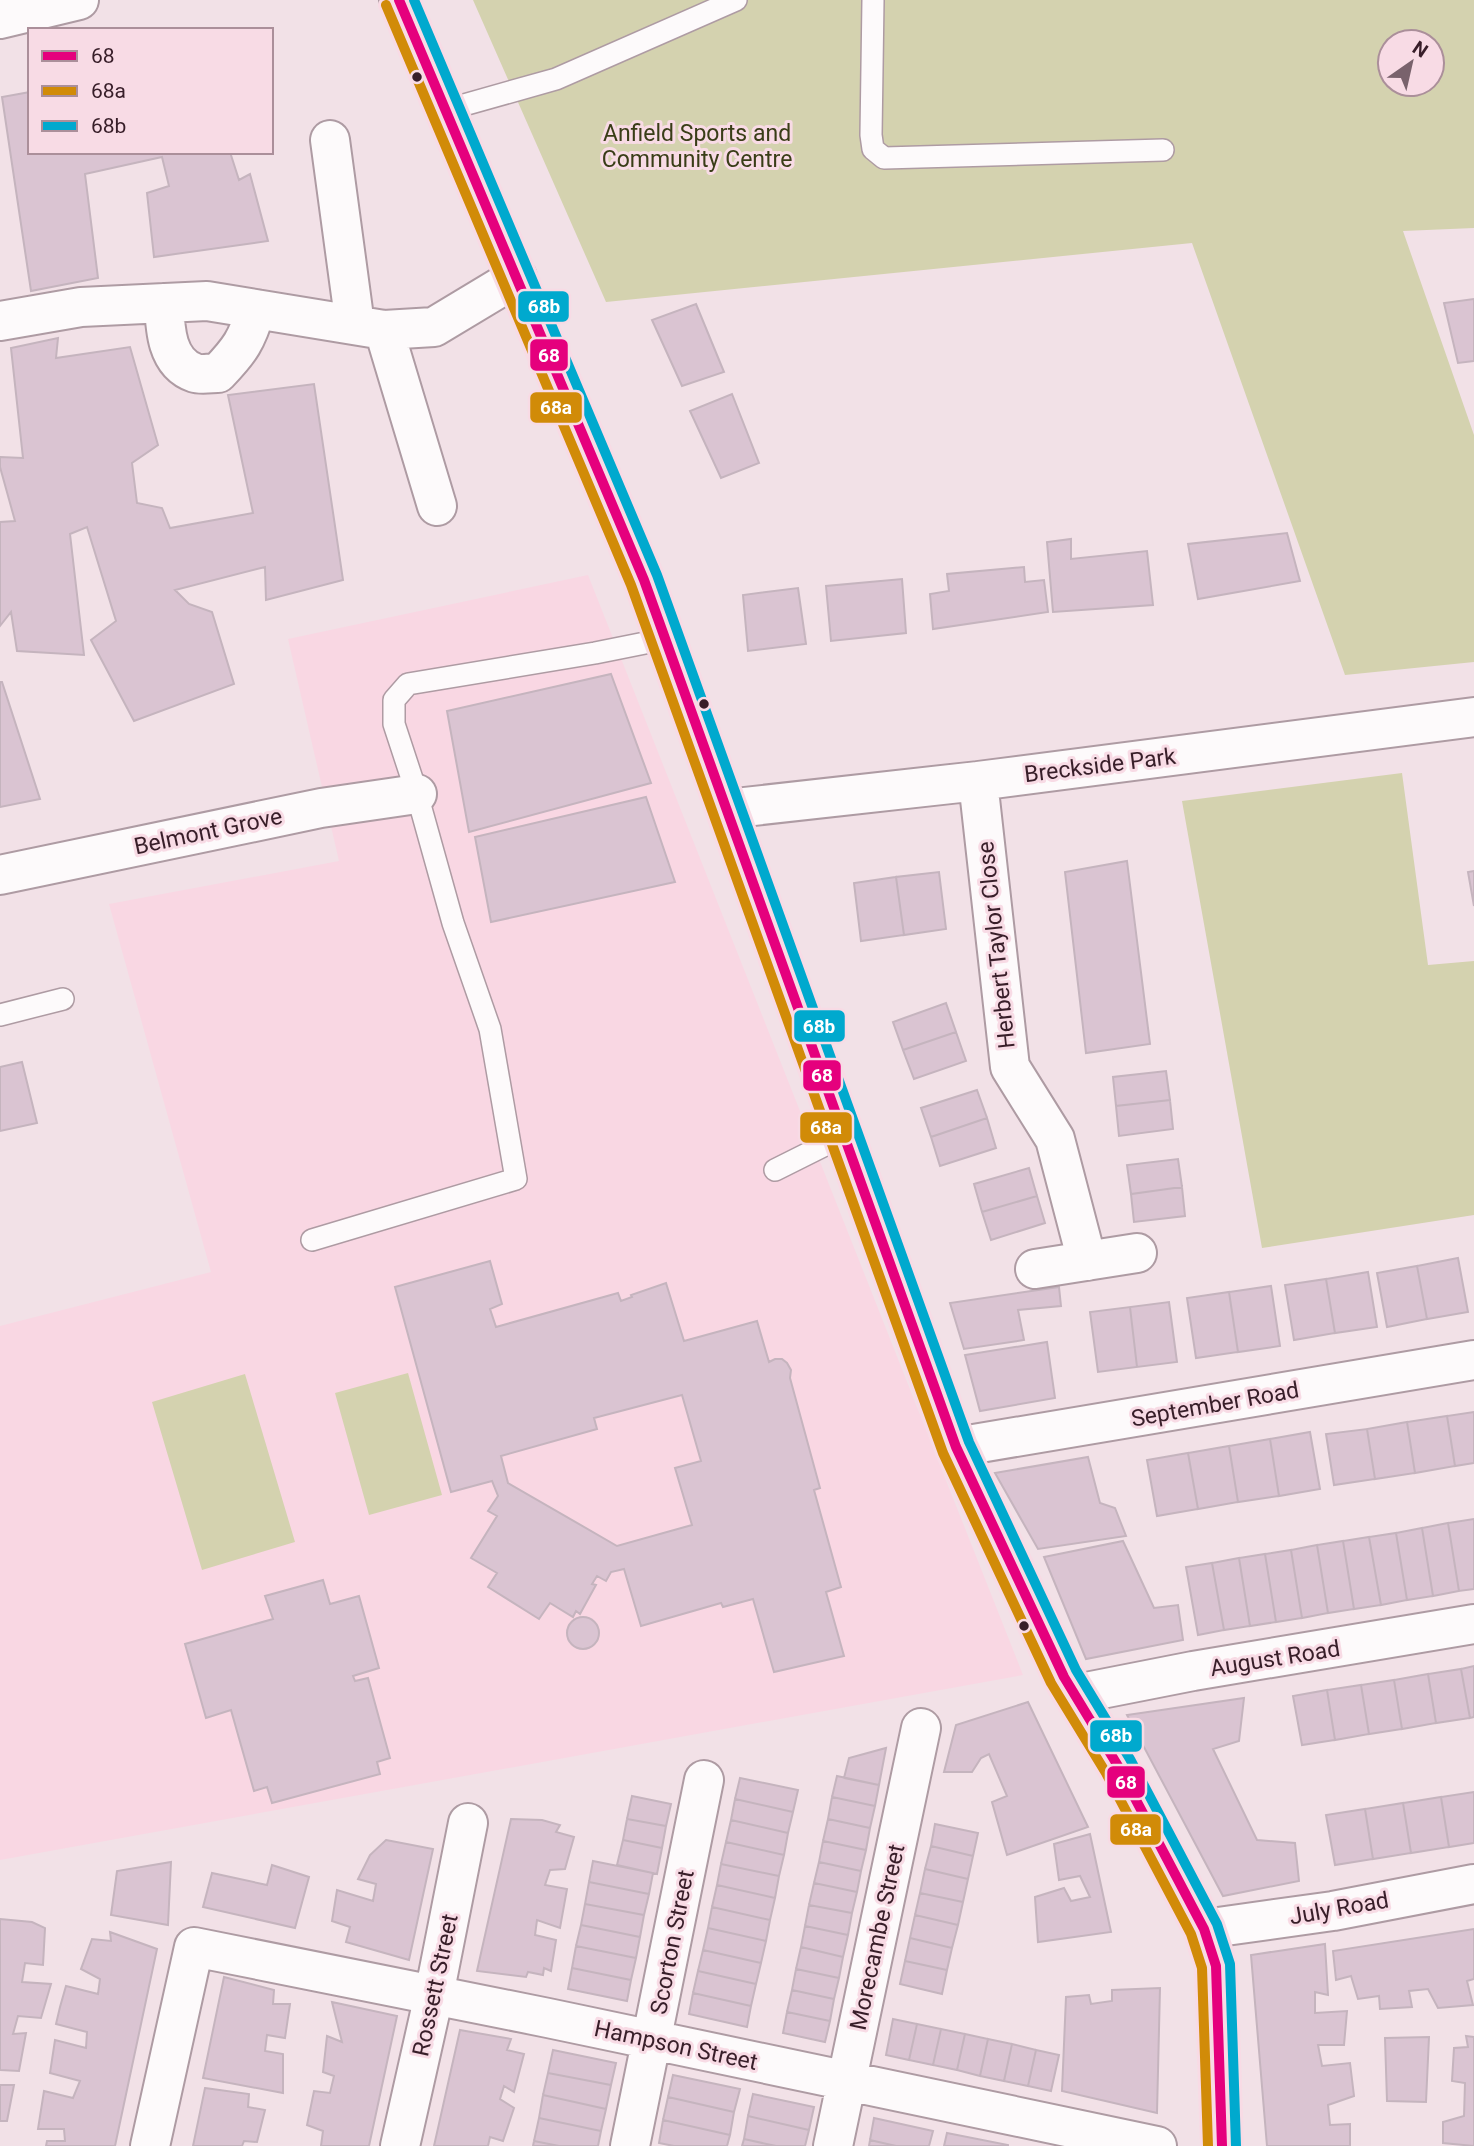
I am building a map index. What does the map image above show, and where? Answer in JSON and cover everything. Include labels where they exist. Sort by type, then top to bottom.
[{"type":"street","points":[[0,19],[79,0]]},
{"type":"street","points":[[399,0],[644,580],[956,1447],[1064,1676],[1118,1766],[1204,1929],[1216,1966],[1222,2146]]},
{"type":"street","points":[[330,140],[369,328],[437,506]]},
{"type":"street","points":[[0,321],[81,307],[206,301],[369,328],[434,327],[517,277]]},
{"type":"street","points":[[164,303],[165,336],[178,361],[195,373],[218,373],[236,355],[249,336],[256,309]]},
{"type":"street","name":"Breckside Park","points":[[726,809],[978,781],[1474,717]]},
{"type":"street","name":"Herbert Taylor Close","points":[[978,781],[1010,1067],[1055,1139],[1087,1261]]},
{"type":"street","name":"Belmont Grove","points":[[0,875],[321,808],[417,794]]},
{"type":"street","points":[[1035,1269],[1137,1254]]},
{"type":"street","name":"September Road","points":[[956,1447],[1474,1360]]},
{"type":"street","name":"August Road","points":[[1076,1694],[1205,1669],[1474,1624]]},
{"type":"street","name":"Morecambe Street","points":[[833,2146],[921,1728]]},
{"type":"street","name":"Scorton Street","points":[[630,2146],[704,1780]]},
{"type":"street","name":"Rossett Street","points":[[400,2146],[434,1995],[468,1823]]},
{"type":"street","name":"July Road","points":[[1204,1929],[1333,1911],[1474,1884]]},
{"type":"street","name":"Hampson Street","points":[[150,2146],[194,1947],[846,2080],[1042,2134],[1157,2146]]},
{"type":"lane","points":[[446,110],[556,79],[736,0]]},
{"type":"lane","points":[[873,0],[871,135],[873,149],[884,159],[1163,150]]},
{"type":"lane","points":[[312,1240],[516,1178],[490,1030],[453,923],[417,794],[394,724],[394,700],[408,684],[665,639]]},
{"type":"lane","points":[[0,1015],[63,999]]},
{"type":"lane","points":[[775,1170],[844,1136]]},
{"type":"shaded area","points":[[588,575],[1023,1675],[0,1860],[0,1326],[211,1272],[109,904],[339,861],[288,639]]},
{"type":"green space","name":"Anfield Sports and Community Centre","points":[[473,0],[1474,0],[1474,228],[1403,231],[1474,435],[1474,662],[1345,675],[1192,243],[606,302]]},
{"type":"green space","points":[[1402,773],[1428,965],[1474,961],[1474,1215],[1262,1248],[1182,801]]},
{"type":"green space","points":[[408,1373],[442,1495],[369,1515],[335,1393]]},
{"type":"green space","points":[[245,1374],[295,1542],[202,1570],[152,1402]]},
{"type":"building","points":[[28,92],[28,154],[231,154],[239,180],[250,174],[268,241],[154,257],[147,193],[169,186],[162,157],[85,174],[98,278],[31,291],[2,97]]},
{"type":"building","points":[[1474,299],[1474,361],[1458,363],[1444,303]]},
{"type":"building","points":[[696,304],[724,372],[682,386],[652,320]]},
{"type":"building","points":[[58,338],[56,358],[130,347],[158,445],[132,463],[137,503],[162,508],[170,528],[253,513],[228,395],[314,384],[343,580],[266,600],[265,567],[175,590],[189,604],[212,612],[234,684],[134,721],[91,640],[116,621],[87,527],[70,534],[84,655],[17,651],[11,612],[0,626],[0,522],[15,521],[0,467],[0,457],[23,458],[11,348]]},
{"type":"building","points":[[732,394],[759,463],[721,478],[690,411]]},
{"type":"building","points":[[1287,533],[1300,581],[1198,599],[1188,544]]},
{"type":"building","points":[[1071,539],[1071,559],[1147,551],[1153,605],[1053,612],[1047,542]]},
{"type":"building","points":[[1024,567],[1025,582],[1044,580],[1048,612],[933,629],[930,594],[949,591],[947,574]]},
{"type":"building","points":[[902,579],[906,633],[831,641],[826,586]]},
{"type":"building","points":[[798,588],[806,644],[748,651],[743,595]]},
{"type":"building","points":[[611,674],[651,783],[469,832],[447,711]]},
{"type":"building","points":[[0,682],[40,799],[0,807]]},
{"type":"building","points":[[646,797],[675,882],[491,922],[475,837]]},
{"type":"building","points":[[1127,861],[1150,1044],[1086,1053],[1065,872]]},
{"type":"building","points":[[1474,871],[1474,906],[1468,872]]},
{"type":"building","points":[[939,872],[946,929],[904,935],[896,877]]},
{"type":"building","points":[[896,877],[904,935],[861,941],[854,883]]},
{"type":"building","points":[[946,1003],[956,1032],[903,1050],[893,1022]]},
{"type":"building","points":[[956,1032],[966,1061],[914,1079],[903,1050]]},
{"type":"building","points":[[22,1062],[37,1123],[0,1131],[0,1067]]},
{"type":"building","points":[[1166,1071],[1170,1100],[1116,1106],[1113,1077]]},
{"type":"building","points":[[977,1090],[987,1118],[931,1137],[921,1108]]},
{"type":"building","points":[[1170,1100],[1173,1129],[1119,1136],[1116,1106]]},
{"type":"building","points":[[987,1118],[996,1148],[940,1166],[931,1137]]},
{"type":"building","points":[[1178,1159],[1182,1187],[1131,1194],[1127,1165]]},
{"type":"building","points":[[1029,1168],[1037,1196],[982,1212],[974,1184]]},
{"type":"building","points":[[1182,1187],[1185,1216],[1134,1222],[1131,1194]]},
{"type":"building","points":[[1037,1196],[1045,1223],[991,1240],[982,1212]]},
{"type":"building","points":[[1458,1258],[1468,1312],[1427,1319],[1417,1266]]},
{"type":"building","points":[[490,1261],[502,1304],[490,1309],[496,1327],[618,1293],[621,1301],[666,1283],[684,1341],[757,1321],[769,1362],[782,1359],[791,1370],[790,1378],[820,1488],[814,1490],[841,1587],[826,1592],[844,1656],[774,1672],[753,1599],[723,1607],[721,1603],[641,1626],[624,1569],[611,1572],[606,1581],[597,1576],[592,1584],[596,1585],[580,1614],[576,1611],[573,1617],[550,1603],[539,1619],[488,1587],[497,1573],[471,1558],[497,1516],[488,1511],[498,1496],[492,1481],[451,1492],[395,1287]],"holes":[[[682,1395],[701,1461],[675,1468],[692,1525],[617,1546],[508,1483],[501,1456],[597,1429],[594,1418]]]},
{"type":"building","points":[[1417,1266],[1427,1319],[1387,1327],[1377,1273]]},
{"type":"building","points":[[1368,1272],[1377,1327],[1335,1333],[1326,1279]]},
{"type":"building","points":[[1326,1279],[1335,1333],[1294,1340],[1285,1285]]},
{"type":"building","points":[[1271,1286],[1280,1346],[1238,1352],[1229,1292]]},
{"type":"building","points":[[1059,1287],[1061,1306],[1018,1310],[1024,1340],[964,1349],[950,1303]]},
{"type":"building","points":[[1229,1292],[1238,1352],[1196,1358],[1187,1298]]},
{"type":"building","points":[[1169,1302],[1177,1362],[1137,1367],[1130,1307]]},
{"type":"building","points":[[1130,1307],[1137,1367],[1098,1372],[1090,1312]]},
{"type":"building","points":[[1047,1342],[1055,1398],[980,1411],[965,1355]]},
{"type":"building","points":[[1474,1412],[1474,1463],[1455,1466],[1447,1416]]},
{"type":"building","points":[[1447,1416],[1455,1466],[1415,1473],[1407,1422]]},
{"type":"building","points":[[1407,1422],[1415,1473],[1375,1479],[1367,1429]]},
{"type":"building","points":[[1367,1429],[1375,1479],[1334,1485],[1326,1434]]},
{"type":"building","points":[[1310,1432],[1320,1489],[1279,1496],[1270,1439]]},
{"type":"building","points":[[1270,1439],[1279,1496],[1238,1502],[1229,1446]]},
{"type":"building","points":[[1229,1446],[1238,1502],[1198,1509],[1188,1453]]},
{"type":"building","points":[[1188,1453],[1198,1509],[1157,1516],[1147,1460]]},
{"type":"building","points":[[1088,1457],[1100,1503],[1115,1508],[1126,1536],[1038,1549],[995,1473]]},
{"type":"building","points":[[1474,1519],[1474,1589],[1459,1591],[1448,1523]]},
{"type":"building","points":[[1448,1523],[1459,1591],[1433,1596],[1422,1528]]},
{"type":"building","points":[[1422,1528],[1433,1596],[1407,1600],[1396,1533]]},
{"type":"building","points":[[1396,1533],[1407,1600],[1381,1605],[1369,1537]]},
{"type":"building","points":[[1369,1537],[1381,1605],[1354,1609],[1343,1541]]},
{"type":"building","points":[[1123,1541],[1154,1608],[1178,1605],[1183,1640],[1086,1659],[1044,1557]]},
{"type":"building","points":[[1343,1541],[1354,1609],[1328,1613],[1317,1545]]},
{"type":"building","points":[[1317,1545],[1328,1613],[1302,1618],[1291,1550]]},
{"type":"building","points":[[1291,1550],[1302,1618],[1276,1622],[1265,1554]]},
{"type":"building","points":[[1265,1554],[1276,1622],[1250,1626],[1239,1558]]},
{"type":"building","points":[[1239,1558],[1250,1626],[1224,1630],[1212,1563]]},
{"type":"building","points":[[1212,1563],[1224,1630],[1198,1635],[1186,1567]]},
{"type":"building","points":[[323,1580],[330,1604],[359,1596],[379,1668],[353,1676],[355,1681],[368,1678],[390,1758],[377,1762],[380,1774],[272,1803],[267,1787],[254,1791],[231,1710],[206,1718],[185,1644],[273,1619],[265,1596]]},
{"type":"building","points":[[583,1617],[594,1622],[599,1633],[594,1644],[583,1649],[572,1644],[567,1633],[572,1622]]},
{"type":"building","points":[[1474,1666],[1474,1717],[1470,1718],[1461,1669]]},
{"type":"building","points":[[1461,1669],[1470,1718],[1436,1723],[1428,1674]]},
{"type":"building","points":[[1428,1674],[1436,1723],[1402,1729],[1394,1680]]},
{"type":"building","points":[[1394,1680],[1402,1729],[1369,1734],[1361,1685]]},
{"type":"building","points":[[1361,1685],[1369,1734],[1335,1740],[1327,1690]]},
{"type":"building","points":[[1327,1690],[1335,1740],[1302,1745],[1293,1696]]},
{"type":"building","points":[[1244,1698],[1239,1741],[1213,1749],[1257,1840],[1295,1843],[1299,1881],[1223,1896],[1127,1715]]},
{"type":"building","points":[[1028,1702],[1088,1827],[1007,1855],[992,1802],[1007,1796],[989,1754],[981,1758],[972,1772],[944,1772],[956,1725]]},
{"type":"building","points":[[886,1748],[879,1785],[844,1778],[849,1758]]},
{"type":"building","points":[[837,1776],[879,1785],[875,1806],[832,1797]]},
{"type":"building","points":[[740,1778],[798,1790],[793,1812],[735,1799]]},
{"type":"building","points":[[1474,1792],[1474,1843],[1449,1847],[1441,1797]]},
{"type":"building","points":[[632,1796],[671,1804],[666,1826],[627,1819]]},
{"type":"building","points":[[832,1797],[875,1806],[870,1828],[828,1819]]},
{"type":"building","points":[[1441,1797],[1449,1847],[1411,1853],[1403,1803]]},
{"type":"building","points":[[735,1799],[793,1812],[788,1833],[731,1820]]},
{"type":"building","points":[[1403,1803],[1411,1853],[1373,1859],[1365,1809]]},
{"type":"building","points":[[1365,1809],[1373,1859],[1335,1865],[1326,1815]]},
{"type":"building","points":[[511,1819],[542,1820],[560,1825],[556,1832],[574,1837],[565,1869],[550,1870],[545,1885],[567,1889],[560,1928],[537,1920],[535,1935],[556,1940],[551,1971],[544,1968],[543,1975],[528,1972],[526,1977],[477,1971]]},
{"type":"building","points":[[627,1819],[666,1826],[662,1848],[623,1840]]},
{"type":"building","points":[[828,1819],[870,1828],[866,1850],[823,1841]]},
{"type":"building","points":[[731,1820],[788,1833],[784,1855],[726,1842]]},
{"type":"building","points":[[935,1824],[978,1833],[973,1856],[931,1846]]},
{"type":"building","points":[[1090,1834],[1111,1932],[1038,1942],[1035,1897],[1064,1888],[1071,1901],[1090,1897],[1080,1876],[1059,1880],[1054,1844]]},
{"type":"building","points":[[386,1840],[433,1849],[409,1960],[346,1942],[350,1927],[332,1921],[337,1890],[373,1901],[376,1884],[358,1879],[370,1855]]},
{"type":"building","points":[[623,1840],[662,1848],[657,1874],[617,1865]]},
{"type":"building","points":[[823,1841],[866,1850],[861,1871],[819,1862]]},
{"type":"building","points":[[726,1842],[784,1855],[779,1876],[721,1864]]},
{"type":"building","points":[[931,1846],[973,1856],[968,1879],[925,1869]]},
{"type":"building","points":[[593,1861],[653,1873],[649,1894],[589,1882]]},
{"type":"building","points":[[171,1862],[168,1925],[111,1915],[117,1871]]},
{"type":"building","points":[[819,1862],[861,1871],[857,1892],[814,1883]]},
{"type":"building","points":[[721,1864],[779,1876],[775,1898],[717,1885]]},
{"type":"building","points":[[272,1865],[309,1877],[295,1928],[203,1907],[212,1873],[267,1885]]},
{"type":"building","points":[[925,1869],[968,1879],[963,1902],[920,1893]]},
{"type":"building","points":[[589,1882],[649,1894],[644,1915],[585,1904]]},
{"type":"building","points":[[814,1883],[857,1892],[852,1913],[809,1905]]},
{"type":"building","points":[[717,1885],[775,1898],[770,1920],[712,1907]]},
{"type":"building","points":[[920,1893],[963,1902],[958,1925],[915,1915]]},
{"type":"building","points":[[585,1904],[644,1915],[640,1937],[581,1925]]},
{"type":"building","points":[[809,1905],[852,1913],[848,1935],[805,1926]]},
{"type":"building","points":[[712,1907],[770,1920],[766,1941],[708,1928]]},
{"type":"building","points":[[915,1915],[958,1925],[952,1948],[910,1938]]},
{"type":"building","points":[[0,1919],[32,1922],[45,1928],[43,1965],[25,1963],[22,1982],[51,1984],[41,2018],[18,2016],[13,2034],[26,2033],[19,2071],[0,2070]]},
{"type":"building","points":[[581,1925],[640,1937],[636,1958],[576,1946]]},
{"type":"building","points":[[805,1926],[848,1935],[843,1957],[801,1947]]},
{"type":"building","points":[[708,1928],[766,1941],[761,1963],[703,1950]]},
{"type":"building","points":[[1474,1929],[1474,1979],[1467,1981],[1473,2005],[1438,2008],[1428,1989],[1409,1991],[1412,2007],[1380,2009],[1379,1996],[1358,1999],[1351,1976],[1336,1980],[1333,1951]]},
{"type":"building","points":[[110,1932],[157,1949],[115,2146],[46,2146],[47,2141],[65,2141],[64,2129],[38,2129],[44,2091],[73,2098],[80,2081],[50,2073],[55,2040],[86,2048],[87,2032],[56,2024],[66,1986],[98,1994],[100,1979],[81,1969],[92,1939],[111,1941]]},
{"type":"building","points":[[910,1938],[952,1948],[947,1970],[905,1961]]},
{"type":"building","points":[[1325,1944],[1328,1995],[1315,1992],[1315,2013],[1347,2011],[1344,2045],[1318,2045],[1322,2066],[1350,2063],[1354,2096],[1328,2105],[1330,2125],[1350,2124],[1350,2146],[1267,2146],[1251,1955]]},
{"type":"building","points":[[576,1946],[636,1958],[631,1980],[572,1968]]},
{"type":"building","points":[[801,1947],[843,1957],[839,1978],[796,1969]]},
{"type":"building","points":[[703,1950],[761,1963],[756,1984],[698,1971]]},
{"type":"building","points":[[905,1961],[947,1970],[942,1994],[900,1984]]},
{"type":"building","points":[[572,1968],[631,1980],[627,2001],[568,1989]]},
{"type":"building","points":[[796,1969],[839,1978],[834,1999],[792,1990]]},
{"type":"building","points":[[698,1971],[756,1984],[751,2006],[693,1993]]},
{"type":"building","points":[[224,1977],[274,1990],[273,2004],[290,2004],[285,2038],[267,2035],[265,2051],[283,2054],[283,2093],[203,2078]]},
{"type":"building","points":[[1160,1988],[1157,2113],[1062,2091],[1066,1997],[1089,1995],[1091,2004],[1112,2001],[1112,1990]]},
{"type":"building","points":[[792,1990],[834,1999],[830,2021],[787,2012]]},
{"type":"building","points":[[693,1993],[751,2006],[747,2027],[689,2014]]},
{"type":"building","points":[[332,2002],[397,2016],[369,2146],[321,2146],[323,2131],[307,2125],[314,2091],[330,2093],[334,2076],[323,2072],[327,2036],[342,2042]]},
{"type":"building","points":[[787,2012],[830,2021],[825,2042],[783,2033]]},
{"type":"building","points":[[893,2019],[917,2024],[909,2060],[886,2055]]},
{"type":"building","points":[[917,2024],[941,2029],[933,2065],[909,2060]]},
{"type":"building","points":[[941,2029],[965,2034],[957,2070],[933,2065]]},
{"type":"building","points":[[460,2030],[511,2039],[507,2050],[524,2054],[514,2092],[504,2086],[500,2099],[514,2108],[503,2141],[490,2137],[488,2146],[434,2146]]},
{"type":"building","points":[[965,2034],[988,2039],[980,2076],[957,2070]]},
{"type":"building","points":[[1466,2036],[1474,2037],[1474,2146],[1443,2143],[1443,2122],[1464,2116],[1465,2083],[1452,2081],[1454,2048],[1468,2047]]},
{"type":"building","points":[[1429,2037],[1426,2102],[1387,2101],[1385,2038]]},
{"type":"building","points":[[988,2039],[1012,2044],[1004,2081],[980,2076]]},
{"type":"building","points":[[1012,2044],[1036,2050],[1028,2086],[1004,2081]]},
{"type":"building","points":[[553,2050],[616,2063],[611,2085],[548,2073]]},
{"type":"building","points":[[1036,2050],[1059,2055],[1051,2091],[1028,2086]]},
{"type":"building","points":[[548,2073],[611,2085],[606,2109],[543,2095]]},
{"type":"building","points":[[673,2075],[740,2089],[734,2112],[668,2097]]},
{"type":"building","points":[[0,2085],[14,2085],[7,2121],[0,2121]]},
{"type":"building","points":[[205,2088],[249,2094],[248,2107],[265,2110],[257,2142],[244,2141],[242,2146],[193,2146]]},
{"type":"building","points":[[753,2094],[814,2107],[809,2130],[748,2116]]},
{"type":"building","points":[[543,2095],[606,2109],[601,2131],[539,2118]]},
{"type":"building","points":[[668,2097],[734,2112],[730,2135],[663,2120]]},
{"type":"building","points":[[748,2116],[809,2130],[805,2146],[776,2146],[744,2139]]},
{"type":"building","points":[[539,2118],[601,2131],[598,2146],[559,2146],[534,2141]]},
{"type":"building","points":[[874,2118],[933,2131],[929,2146],[896,2146],[870,2140]]},
{"type":"building","points":[[663,2120],[730,2135],[727,2146],[674,2146],[659,2143]]},
{"type":"building","points":[[947,2133],[1008,2145],[1008,2146],[944,2146]]},
{"type":"building","points":[[744,2139],[776,2146],[742,2146]]},
{"type":"building","points":[[870,2140],[896,2146],[869,2146]]},
{"type":"building","points":[[534,2141],[559,2146],[533,2146]]},
{"type":"transit line","name":"68","points":[[399,0],[644,580],[956,1447],[1064,1677],[1118,1766],[1204,1929],[1216,1966],[1222,2146]]},
{"type":"transit line","name":"68b","points":[[414,0],[657,575],[969,1442],[1076,1670],[1130,1759],[1217,1924],[1230,1964],[1236,2146]]},
{"type":"transit line","name":"68a","points":[[386,5],[631,585],[943,1453],[1051,1683],[1106,1773],[1191,1934],[1202,1968],[1208,2146]]}]
